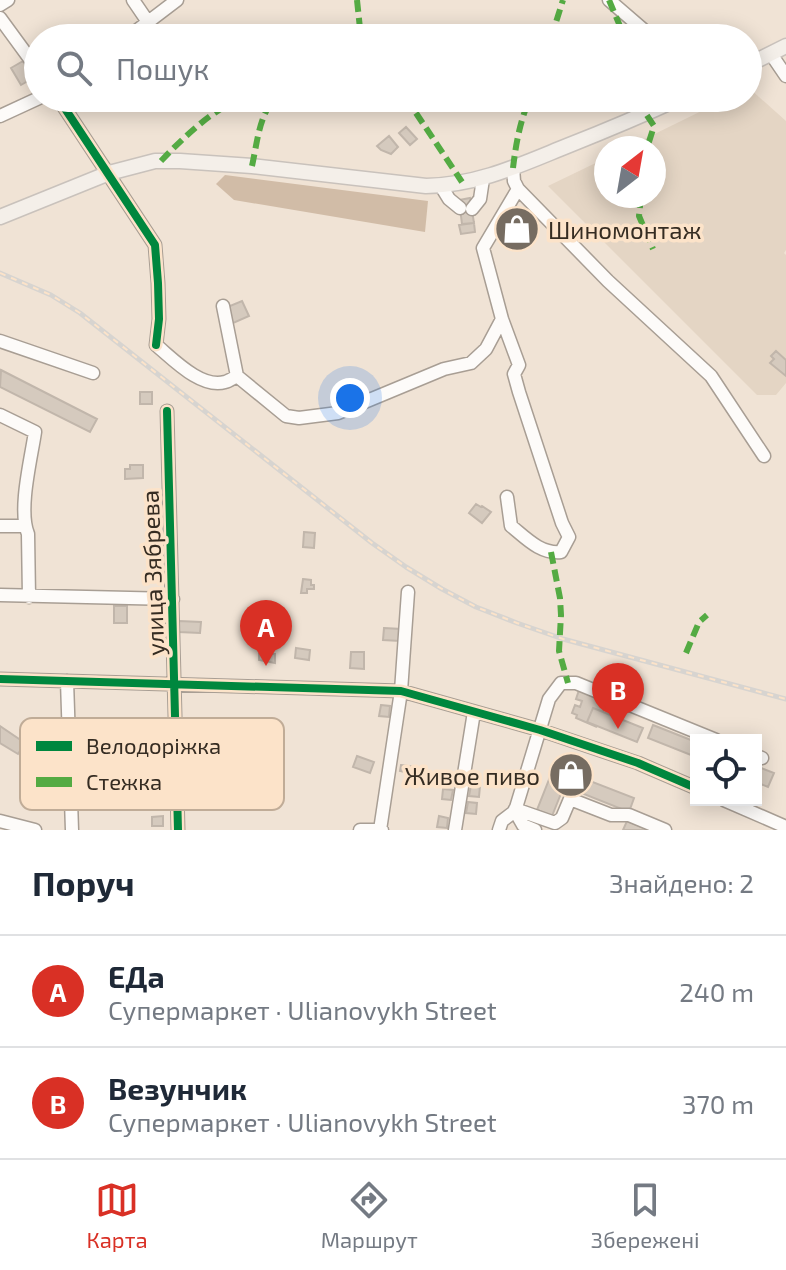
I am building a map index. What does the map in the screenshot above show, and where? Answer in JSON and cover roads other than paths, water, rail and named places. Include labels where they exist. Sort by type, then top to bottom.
[{"type":"main road","points":[[762,58],[786,46]]},
{"type":"main road","points":[[0,217],[109,173],[155,161],[252,166],[441,186],[483,179],[650,112]]},
{"type":"street","points":[[0,5],[8,0]]},
{"type":"street","points":[[133,0],[148,22]]},
{"type":"street","points":[[145,24],[177,0]]},
{"type":"street","points":[[609,0],[637,24]]},
{"type":"street","points":[[0,18],[24,51]]},
{"type":"street","points":[[771,54],[786,76]]},
{"type":"street","points":[[0,116],[24,105]]},
{"type":"street","points":[[68,112],[155,245],[159,319],[156,345],[207,383],[223,383],[237,376]]},
{"type":"street","points":[[513,168],[518,189],[608,281],[711,376],[764,456]]},
{"type":"street","points":[[441,186],[449,199],[466,209],[480,199],[483,179]]},
{"type":"street","points":[[507,497],[511,526],[540,548],[552,553],[561,552],[569,537],[519,392],[514,374],[519,365],[502,319],[483,248],[518,189]]},
{"type":"street","points":[[223,306],[237,376],[286,416],[299,418],[338,413],[444,369],[471,363],[486,349],[502,319]]},
{"type":"street","points":[[0,341],[93,373]]},
{"type":"street","name":"улица Зябрева","points":[[167,411],[176,718]]},
{"type":"street","points":[[0,415],[35,432],[24,512],[28,534],[29,597]]},
{"type":"street","points":[[0,526],[25,526]]},
{"type":"street","points":[[360,830],[381,830],[401,691],[408,592]]},
{"type":"street","points":[[0,595],[173,599]]},
{"type":"street","points":[[0,679],[401,691],[540,730],[638,763],[690,785]]},
{"type":"street","points":[[67,681],[68,718]]},
{"type":"street","points":[[499,830],[502,821],[515,810],[549,699],[561,683],[576,683],[701,734]]},
{"type":"street","points":[[455,830],[474,712]]},
{"type":"street","points":[[515,810],[555,823],[562,818],[570,799],[611,815],[629,815],[665,830]]},
{"type":"street","points":[[738,806],[786,827]]},
{"type":"street","points":[[71,810],[72,830]]},
{"type":"street","name":"улица Зябрева","points":[[178,810],[178,830]]},
{"type":"street","points":[[515,810],[523,825],[535,830]]},
{"type":"street","points":[[0,821],[35,830]]},
{"type":"railway","points":[[0,273],[51,295],[80,313],[372,543],[442,589],[476,607],[563,639],[786,699]]},
{"type":"place","name":"Шиномонтаж","points":[[517,229]]},
{"type":"place","name":"ЕДа","points":[[266,666]]},
{"type":"place","name":"Везунчик","points":[[618,729]]},
{"type":"place","name":"Живое пиво","points":[[571,775]]}]
